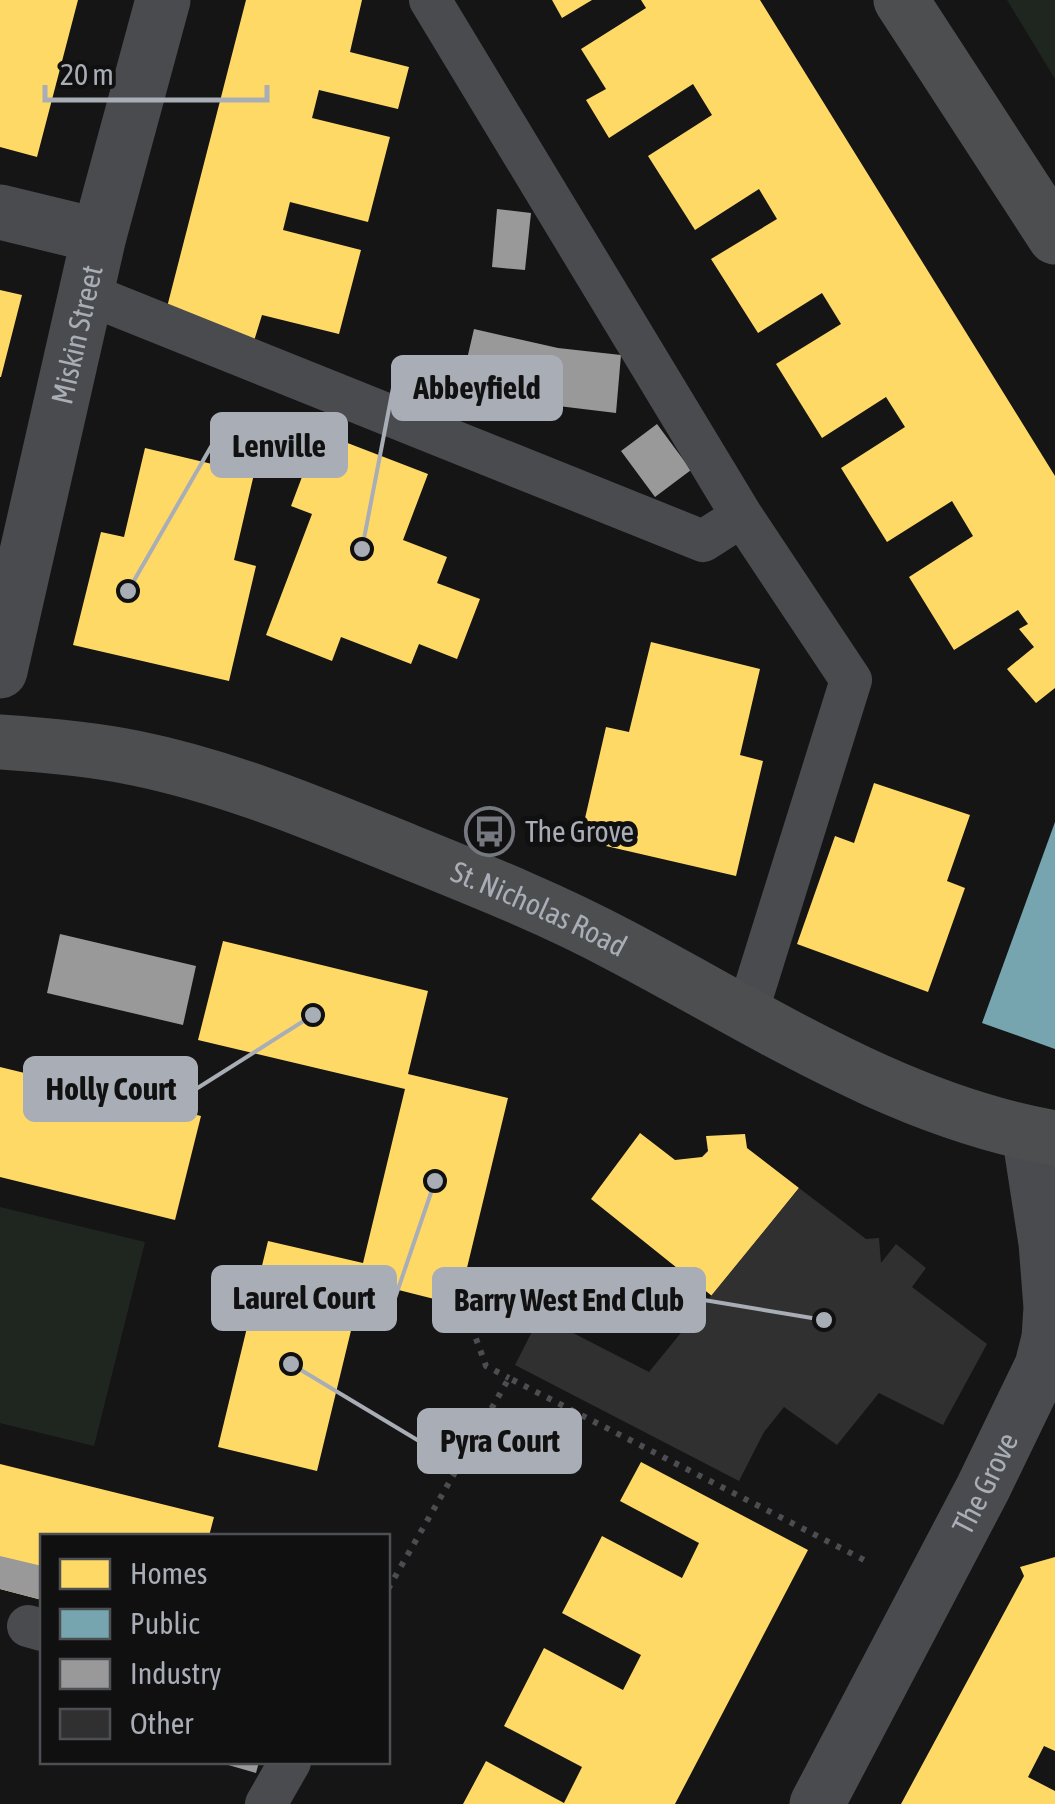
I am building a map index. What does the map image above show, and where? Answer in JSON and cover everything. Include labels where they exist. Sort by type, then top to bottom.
[{"type":"main road","points":[[901,0],[1055,237]]},
{"type":"main road","name":"St. Nicholas Road","points":[[0,742],[137,758],[293,805],[540,907],[888,1085],[966,1116],[1042,1136]]},
{"type":"street","name":"Miskin Street","points":[[0,671],[10,581],[163,0]]},
{"type":"street","points":[[0,212],[99,236]]},
{"type":"street","name":"The Grove","points":[[817,1804],[983,1488],[1042,1366],[1053,1307],[1042,1136]]},
{"type":"lane","points":[[430,0],[742,516],[850,680],[747,1013]]},
{"type":"lane","points":[[85,294],[703,541],[742,516]]},
{"type":"lane","points":[[266,1804],[289,1764]]},
{"type":"path","points":[[466,1314],[486,1366],[927,1592]]},
{"type":"path","points":[[390,1586],[509,1378]]},
{"type":"shaded area","points":[[1007,0],[1055,0],[1055,79]]},
{"type":"shaded area","points":[[0,1207],[145,1242],[94,1446],[0,1423]]},
{"type":"building: Homes","points":[[0,0],[78,0],[37,157],[0,147]]},
{"type":"building: Homes","points":[[246,0],[362,0],[350,52],[409,67],[398,109],[319,90],[312,118],[390,137],[368,222],[290,202],[283,230],[361,250],[339,334],[262,315],[254,341],[166,311]]},
{"type":"building: Homes","points":[[552,0],[592,0],[562,18]]},
{"type":"building: Homes","points":[[641,0],[760,0],[1055,476],[1055,688],[1036,703],[1007,669],[1034,647],[1019,629],[1028,624],[1018,610],[954,650],[909,577],[973,536],[952,501],[887,542],[841,468],[905,427],[886,397],[822,438],[776,364],[841,324],[822,293],[758,333],[711,259],[777,219],[759,189],[695,230],[648,156],[712,115],[693,84],[609,138],[586,100],[606,89],[581,49],[646,8]]},
{"type":"building: Homes","points":[[0,290],[22,295],[1,377],[0,377]]},
{"type":"building: Homes","points":[[319,432],[428,474],[403,540],[447,557],[437,583],[480,599],[457,659],[419,644],[411,664],[341,637],[332,661],[266,635],[312,514],[291,506]]},
{"type":"building: Homes","points":[[145,448],[254,474],[234,560],[256,566],[229,681],[73,645],[101,532],[124,537]]},
{"type":"building: Homes","points":[[651,642],[760,669],[740,755],[763,761],[736,876],[580,840],[606,727],[629,732]]},
{"type":"building: Homes","points":[[874,783],[970,815],[947,881],[965,888],[928,992],[797,944],[835,836],[854,843]]},
{"type":"building: Homes","points":[[223,941],[428,991],[408,1074],[508,1098],[458,1305],[363,1281],[317,1471],[218,1447],[268,1241],[363,1263],[405,1089],[198,1040]]},
{"type":"building: Homes","points":[[0,1067],[201,1116],[175,1220],[0,1177]]},
{"type":"building: Homes","points":[[640,1133],[675,1160],[702,1157],[708,1151],[706,1136],[745,1134],[747,1148],[799,1188],[712,1296],[591,1199]]},
{"type":"building: Homes","points":[[641,1462],[808,1550],[675,1804],[463,1804],[486,1761],[564,1803],[582,1767],[504,1726],[544,1648],[623,1690],[641,1655],[562,1613],[602,1536],[682,1578],[699,1543],[620,1501]]},
{"type":"building: Homes","points":[[0,1464],[214,1517],[210,1534],[40,1534],[40,1599],[0,1589]]},
{"type":"building: Homes","points":[[1055,1557],[1055,1751],[1044,1746],[1028,1777],[1055,1791],[1055,1804],[901,1804],[1024,1576],[1020,1567]]},
{"type":"building: Public","points":[[1055,822],[1055,1049],[982,1023]]},
{"type":"building: Industry","points":[[497,209],[531,213],[525,270],[492,267]]},
{"type":"building: Industry","points":[[474,329],[558,348],[621,355],[616,413],[550,405],[461,385]]},
{"type":"building: Industry","points":[[657,424],[691,470],[655,497],[621,451]]},
{"type":"building: Industry","points":[[60,934],[196,966],[183,1025],[47,993]]},
{"type":"building: Industry","points":[[0,1556],[40,1566],[40,1599],[0,1589]]},
{"type":"building: Industry","points":[[225,1764],[258,1764],[256,1773]]},
{"type":"building: Other","points":[[799,1188],[866,1239],[879,1238],[881,1263],[896,1244],[926,1268],[912,1287],[987,1344],[943,1425],[879,1393],[837,1445],[784,1407],[764,1432],[739,1481],[515,1365],[540,1316],[649,1372]]},
{"type":"place","name":"Abbeyfield","points":[[362,549]]},
{"type":"place","name":"Lenville","points":[[128,591]]},
{"type":"place","name":"The Grove","points":[[490,831]]},
{"type":"place","name":"Holly Court","points":[[313,1015]]},
{"type":"place","name":"Laurel Court","points":[[435,1181]]},
{"type":"place","name":"Barry West End Club","points":[[824,1320]]},
{"type":"place","name":"Pyra Court","points":[[291,1364]]}]
